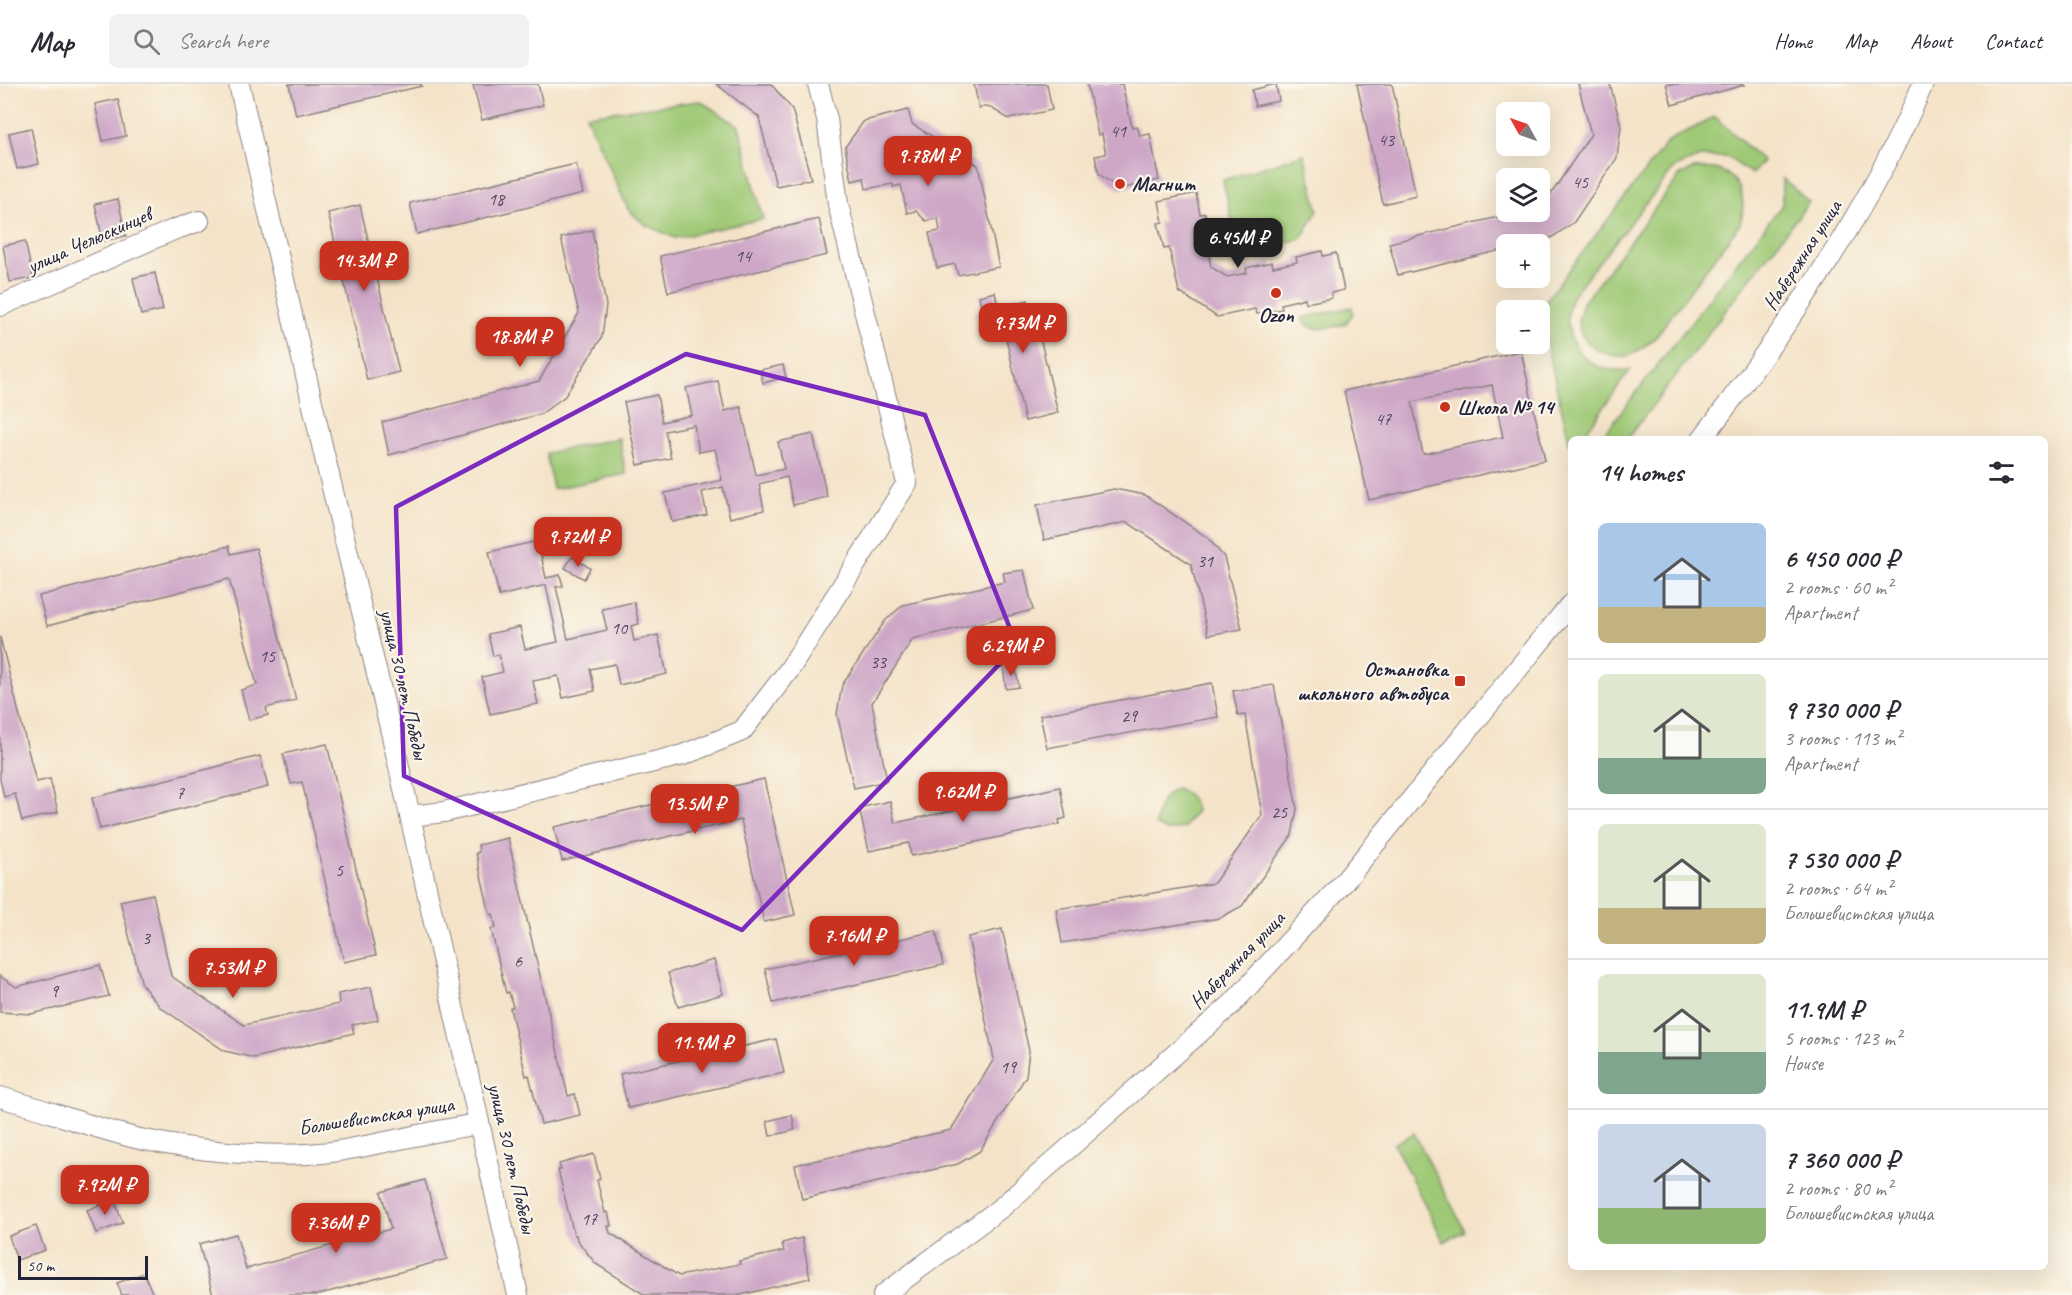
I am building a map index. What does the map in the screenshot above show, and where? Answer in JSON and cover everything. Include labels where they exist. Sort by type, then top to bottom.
[{"type":"street","name":"улица 30 лет Победы","points":[[239,84],[519,1295]]},
{"type":"street","points":[[410,816],[444,812],[683,755],[742,731],[789,670],[907,483],[838,204],[828,120],[818,84]]},
{"type":"street","name":"Набережная улица","points":[[1704,436],[1811,290],[1863,205],[1908,120],[1923,84]]},
{"type":"street","name":"улица Челюскинцев","points":[[0,306],[172,230],[199,221]]},
{"type":"street","name":"Набережная улица","points":[[883,1295],[1002,1207],[1232,1004],[1344,882],[1568,607]]},
{"type":"street","name":"Большевистская улица","points":[[0,1097],[139,1139],[212,1151],[269,1154],[330,1152],[479,1124]]},
{"type":"highlighted area","points":[[686,354],[925,415],[1017,646],[742,930],[404,776],[396,507]]},
{"type":"green space","points":[[700,101],[739,126],[763,219],[675,238],[644,224],[628,209],[586,115]]},
{"type":"green space","points":[[1715,117],[1763,161],[1752,174],[1727,157],[1700,157],[1675,167],[1574,293],[1570,303],[1568,324],[1574,344],[1588,360],[1601,368],[1630,370],[1583,436],[1568,436],[1549,354],[1550,300],[1547,299],[1668,141]]},
{"type":"green space","points":[[1304,154],[1318,210],[1301,239],[1239,253],[1223,180]]},
{"type":"green space","points":[[1694,169],[1711,169],[1722,172],[1736,182],[1740,189],[1743,206],[1740,224],[1654,339],[1630,355],[1614,356],[1597,349],[1584,338],[1580,330],[1578,320],[1583,303],[1681,174]]},
{"type":"green space","points":[[1782,178],[1809,202],[1629,436],[1602,436],[1782,205]]},
{"type":"green space","points":[[1352,307],[1353,314],[1345,324],[1333,327],[1316,329],[1306,324],[1302,318]]},
{"type":"green space","points":[[619,438],[626,474],[553,489],[546,453]]},
{"type":"green space","points":[[1176,788],[1189,797],[1196,811],[1184,828],[1167,831],[1155,825],[1156,819],[1164,799]]},
{"type":"green space","points":[[1414,1133],[1465,1231],[1444,1242],[1394,1144]]},
{"type":"building","points":[[289,84],[421,84],[422,86],[296,115]]},
{"type":"building","points":[[538,84],[543,105],[482,120],[473,85]]},
{"type":"building","points":[[716,84],[771,84],[792,109],[811,179],[776,186],[759,117]]},
{"type":"building","points":[[974,84],[1047,84],[1052,110],[1009,119],[988,106],[979,108]]},
{"type":"building","points":[[1087,84],[1122,84],[1132,127],[1137,126],[1140,136],[1150,134],[1159,180],[1120,189],[1099,174],[1095,156],[1106,154],[1102,134],[1098,135]]},
{"type":"building","points":[[1276,84],[1279,101],[1255,106],[1252,90]]},
{"type":"building","points":[[1357,84],[1392,84],[1416,196],[1383,204]]},
{"type":"building","points":[[1578,84],[1610,84],[1621,126],[1617,158],[1574,222],[1550,238],[1550,234],[1496,234],[1496,251],[1398,275],[1389,243],[1496,217],[1496,222],[1550,222],[1550,196],[1591,134]]},
{"type":"building","points":[[1666,84],[1743,84],[1744,85],[1672,105]]},
{"type":"building","points":[[118,99],[126,136],[103,141],[95,104]]},
{"type":"building","points":[[908,110],[912,124],[978,165],[999,267],[958,275],[955,264],[937,268],[929,233],[940,231],[938,218],[926,221],[916,211],[907,213],[901,185],[893,187],[893,184],[866,189],[864,178],[852,181],[845,147],[864,121]]},
{"type":"building","points":[[31,128],[39,164],[17,169],[9,133]]},
{"type":"building","points":[[576,164],[583,194],[417,234],[410,203]]},
{"type":"building","points":[[1196,193],[1200,214],[1205,213],[1211,239],[1206,240],[1211,267],[1227,277],[1247,273],[1246,268],[1272,262],[1273,267],[1297,262],[1296,257],[1322,251],[1323,256],[1336,253],[1344,290],[1331,293],[1332,298],[1306,303],[1305,298],[1281,304],[1282,309],[1257,314],[1255,309],[1217,317],[1179,292],[1169,248],[1164,249],[1158,223],[1163,222],[1159,201]]},
{"type":"building","points":[[118,199],[126,236],[103,241],[95,204]]},
{"type":"building","points":[[360,205],[399,372],[367,380],[328,213]]},
{"type":"building","points":[[819,219],[827,255],[668,292],[660,256]]},
{"type":"building","points":[[592,230],[606,305],[602,337],[565,396],[541,414],[389,455],[382,422],[539,381],[579,313],[561,238]]},
{"type":"building","points":[[25,241],[33,278],[10,282],[3,246]]},
{"type":"building","points":[[155,273],[163,310],[141,315],[133,278]]},
{"type":"building","points":[[995,292],[998,307],[1028,300],[1035,330],[1038,329],[1058,413],[1025,421],[1006,338],[997,331],[987,333],[979,296]]},
{"type":"building","points":[[1508,354],[1522,354],[1545,460],[1369,500],[1344,391]],"holes":[[[1492,385],[1503,437],[1423,454],[1412,402]]]},
{"type":"building","points":[[783,365],[786,377],[763,383],[760,370]]},
{"type":"building","points":[[718,381],[725,411],[741,407],[756,475],[784,469],[778,442],[813,434],[827,497],[793,505],[787,477],[759,484],[764,510],[730,518],[723,487],[702,492],[707,515],[672,522],[665,493],[722,480],[715,449],[699,452],[694,425],[665,431],[671,458],[638,465],[624,402],[657,395],[662,422],[692,415],[686,388]]},
{"type":"building","points":[[1114,489],[1145,495],[1208,538],[1224,557],[1242,629],[1208,635],[1191,564],[1127,522],[1044,540],[1037,505]]},
{"type":"building","points":[[538,541],[546,578],[560,575],[563,586],[556,587],[568,639],[607,630],[602,609],[634,602],[639,624],[631,626],[634,641],[658,635],[667,674],[619,685],[615,664],[590,669],[595,691],[563,698],[558,676],[533,681],[538,704],[490,714],[482,677],[503,672],[499,655],[493,656],[488,634],[520,627],[525,649],[558,642],[546,585],[499,596],[489,552]]},
{"type":"building","points":[[229,546],[231,554],[256,548],[296,700],[266,708],[268,715],[249,720],[241,690],[257,685],[229,579],[47,626],[39,596]]},
{"type":"building","points":[[572,557],[590,568],[584,579],[565,568]]},
{"type":"building","points":[[1024,570],[1033,610],[913,639],[872,703],[887,781],[854,788],[837,714],[842,685],[885,621],[903,605],[1005,582],[1003,573]]},
{"type":"building","points":[[0,637],[36,782],[50,779],[58,812],[22,821],[15,794],[4,797],[0,779]]},
{"type":"building","points":[[1015,664],[1019,687],[1006,689],[1003,666]]},
{"type":"building","points":[[1212,683],[1218,717],[1047,748],[1040,715]]},
{"type":"building","points":[[1274,685],[1297,809],[1292,835],[1242,906],[1220,918],[1062,943],[1056,909],[1214,883],[1262,815],[1245,715],[1238,716],[1233,691]]},
{"type":"building","points":[[327,744],[376,955],[344,962],[302,782],[291,784],[283,754]]},
{"type":"building","points":[[260,756],[268,787],[100,829],[92,798]]},
{"type":"building","points":[[764,779],[795,915],[764,922],[741,820],[562,861],[554,827]]},
{"type":"building","points":[[1060,787],[1066,818],[1059,820],[1060,824],[911,856],[909,843],[869,851],[859,808],[890,801],[895,823]]},
{"type":"building","points":[[508,838],[568,1096],[575,1094],[580,1115],[541,1124],[529,1075],[526,1076],[510,1008],[513,1007],[509,992],[506,993],[491,929],[496,928],[493,914],[490,915],[476,853],[479,852],[478,845]]},
{"type":"building","points":[[153,894],[171,976],[244,1025],[339,1004],[338,994],[371,987],[378,1020],[352,1025],[354,1033],[254,1058],[225,1051],[160,1007],[142,985],[120,901]]},
{"type":"building","points":[[1002,929],[1029,1051],[1026,1076],[980,1151],[958,1164],[802,1199],[795,1165],[951,1130],[994,1059],[968,937]]},
{"type":"building","points":[[936,931],[943,965],[773,1003],[765,969]]},
{"type":"building","points":[[714,960],[723,994],[678,1007],[668,973]]},
{"type":"building","points":[[100,965],[109,996],[31,1014],[0,1012],[0,976],[16,987]]},
{"type":"building","points":[[776,1039],[784,1073],[628,1108],[620,1074]]},
{"type":"building","points":[[792,1115],[795,1130],[770,1136],[767,1121]]},
{"type":"building","points":[[594,1154],[600,1179],[597,1180],[605,1213],[608,1212],[611,1226],[608,1226],[610,1233],[679,1276],[740,1264],[739,1261],[784,1251],[782,1243],[802,1238],[810,1278],[741,1295],[645,1295],[596,1264],[574,1235],[558,1170],[561,1170],[559,1164]]},
{"type":"building","points":[[425,1180],[447,1259],[317,1295],[213,1295],[199,1244],[236,1234],[246,1269],[391,1229],[381,1192]]},
{"type":"building","points":[[114,1200],[123,1223],[96,1233],[87,1210]]},
{"type":"building","points":[[36,1226],[45,1250],[17,1260],[9,1236]]},
{"type":"building","points":[[144,1273],[153,1295],[122,1295],[117,1283]]},
{"type":"place","name":"Магнит","points":[[1120,184]]},
{"type":"place","name":"Ozon","points":[[1276,293]]},
{"type":"place","name":"Школа № 14","points":[[1445,407]]},
{"type":"place","name":"Остановка школьного автобуса","points":[[1460,681]]}]
